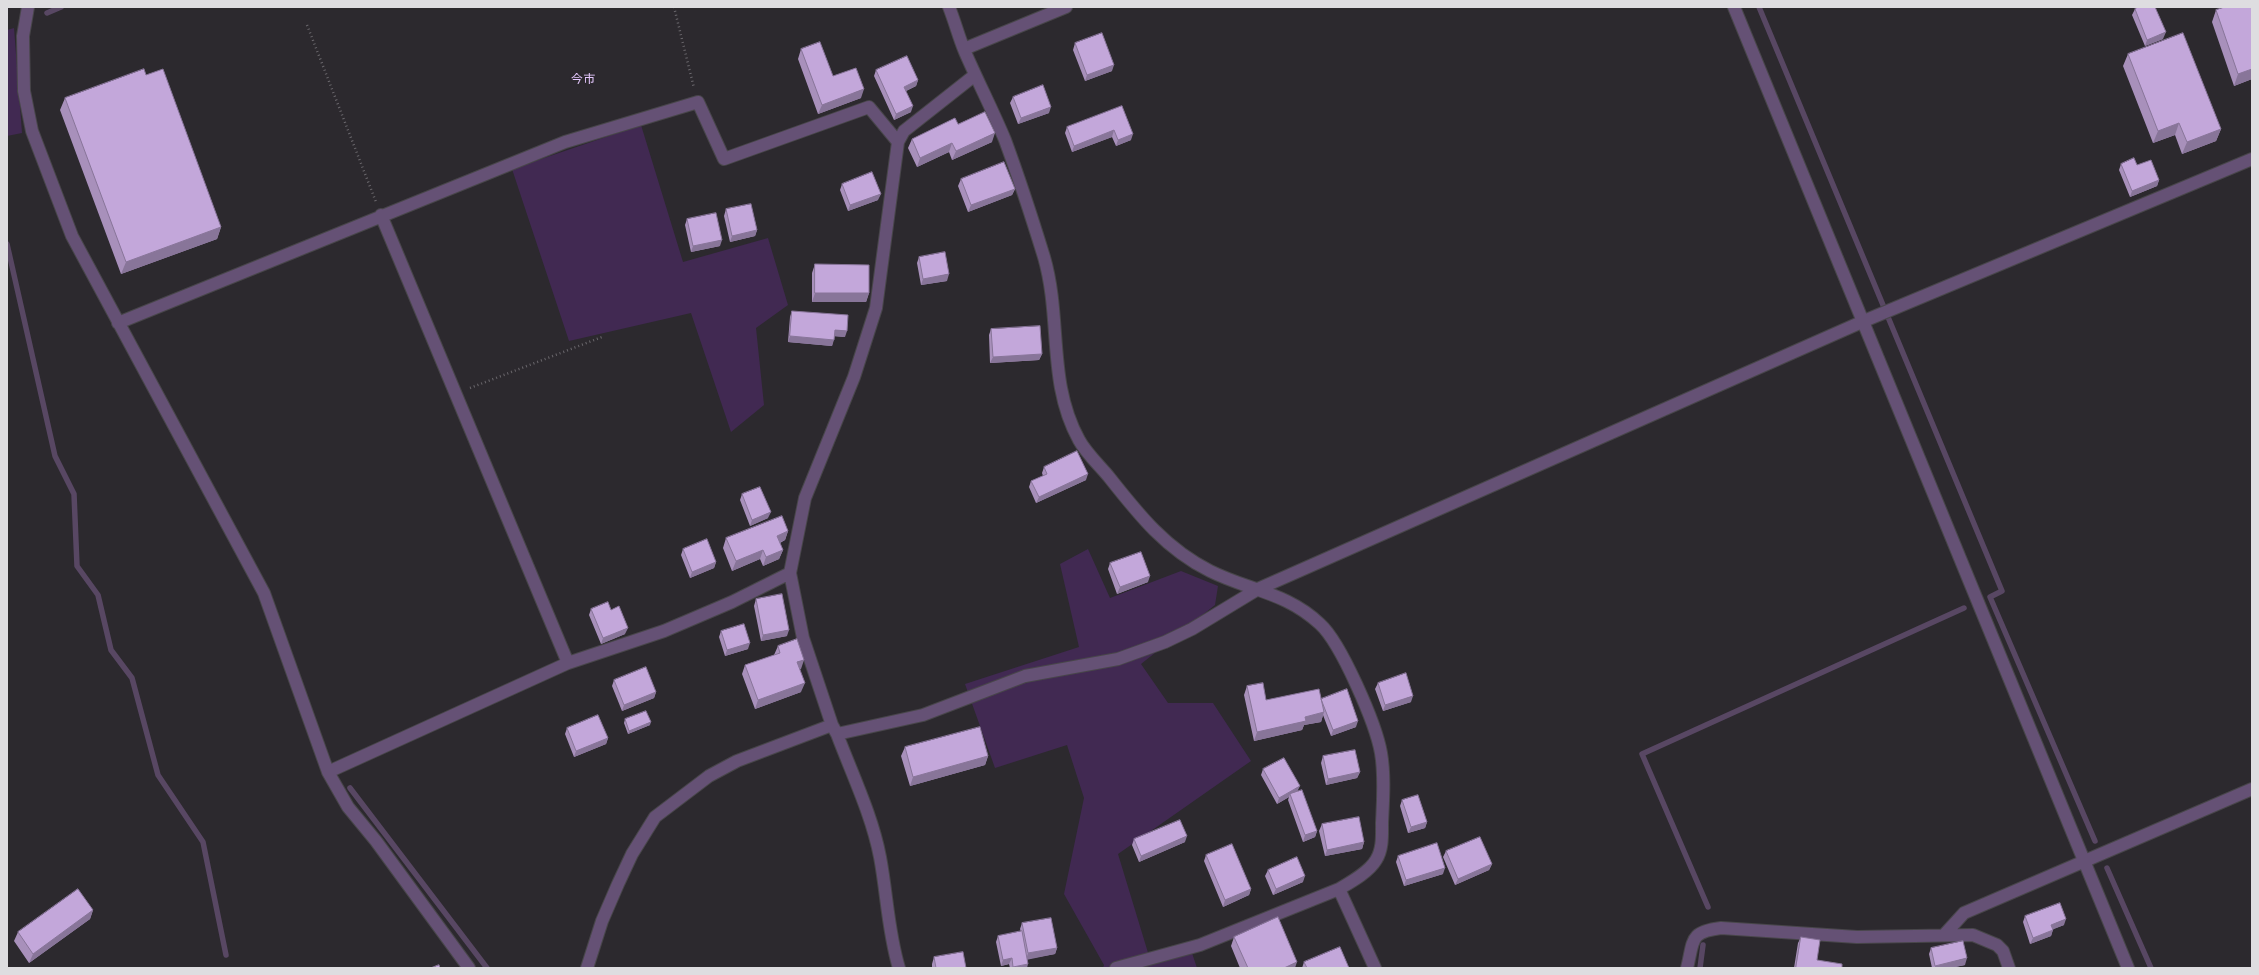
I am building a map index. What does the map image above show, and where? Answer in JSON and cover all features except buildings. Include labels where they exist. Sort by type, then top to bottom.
[{"type":"street","points":[[28,7],[23,36],[24,91],[32,131],[72,236],[229,525],[264,593],[328,772],[348,807],[376,841],[469,968]]},
{"type":"street","points":[[949,7],[964,49],[1004,140],[1044,259],[1051,292],[1058,382],[1066,413],[1080,443],[1149,527],[1181,554],[1210,571],[1284,598],[1305,610],[1323,626],[1337,645],[1372,720],[1381,754],[1383,800],[1381,847],[1376,861],[1357,878],[1339,889],[1200,945],[1116,968]]},
{"type":"street","points":[[964,49],[1066,7]]},
{"type":"street","points":[[1734,7],[2086,861],[2128,968]]},
{"type":"street","points":[[899,968],[894,950],[880,856],[863,804],[803,638],[790,573],[805,498],[854,377],[876,308],[898,142],[909,127],[975,75]]},
{"type":"street","points":[[118,323],[381,215],[565,142],[698,102],[724,159],[870,107],[898,142]]},
{"type":"street","points":[[587,968],[602,921],[618,884],[632,854],[655,817],[709,776],[737,761],[835,729],[923,715],[1025,676],[1125,656],[1165,642],[1192,628],[1258,589],[1864,321],[2252,159]]},
{"type":"street","points":[[381,215],[568,663]]},
{"type":"street","points":[[328,772],[568,663],[664,631],[732,602],[790,573]]},
{"type":"street","points":[[1944,935],[1964,913],[2252,789]]},
{"type":"street","points":[[1339,889],[1375,968]]},
{"type":"street","points":[[1687,968],[1694,939],[1703,930],[1721,928],[1856,937],[1973,935],[1997,945],[2003,951],[2009,968]]},
{"type":"path","points":[[674,7],[698,102]]},
{"type":"path","points":[[307,25],[381,215]]},
{"type":"path","points":[[455,393],[602,337]]},
{"type":"shaded area","points":[[14,28],[22,133],[7,136],[7,30]]},
{"type":"shaded area","points":[[641,125],[683,262],[768,238],[788,305],[756,328],[764,405],[731,432],[691,313],[569,341],[512,169]]},
{"type":"shaded area","points":[[1088,549],[1110,598],[1181,571],[1218,586],[1215,605],[1141,664],[1168,703],[1213,703],[1251,761],[1118,854],[1149,956],[1190,947],[1197,968],[1103,968],[1104,965],[1064,894],[1084,798],[1067,745],[995,768],[965,684],[1079,647],[1060,564]]},
{"type":"waterway","points":[[47,13],[61,7]]},
{"type":"waterway","points":[[1759,7],[2002,591],[1990,597],[2095,841]]},
{"type":"waterway","points":[[7,244],[55,456],[74,494],[77,566],[98,595],[111,650],[132,678],[158,775],[203,842],[226,955]]},
{"type":"waterway","points":[[1708,907],[1642,754],[1964,608]]},
{"type":"waterway","points":[[350,788],[487,968]]},
{"type":"waterway","points":[[2107,868],[2151,968]]},
{"type":"waterway","points":[[1700,968],[1703,945]]},
{"type":"district","name":"今市","points":[[583,79]]}]
